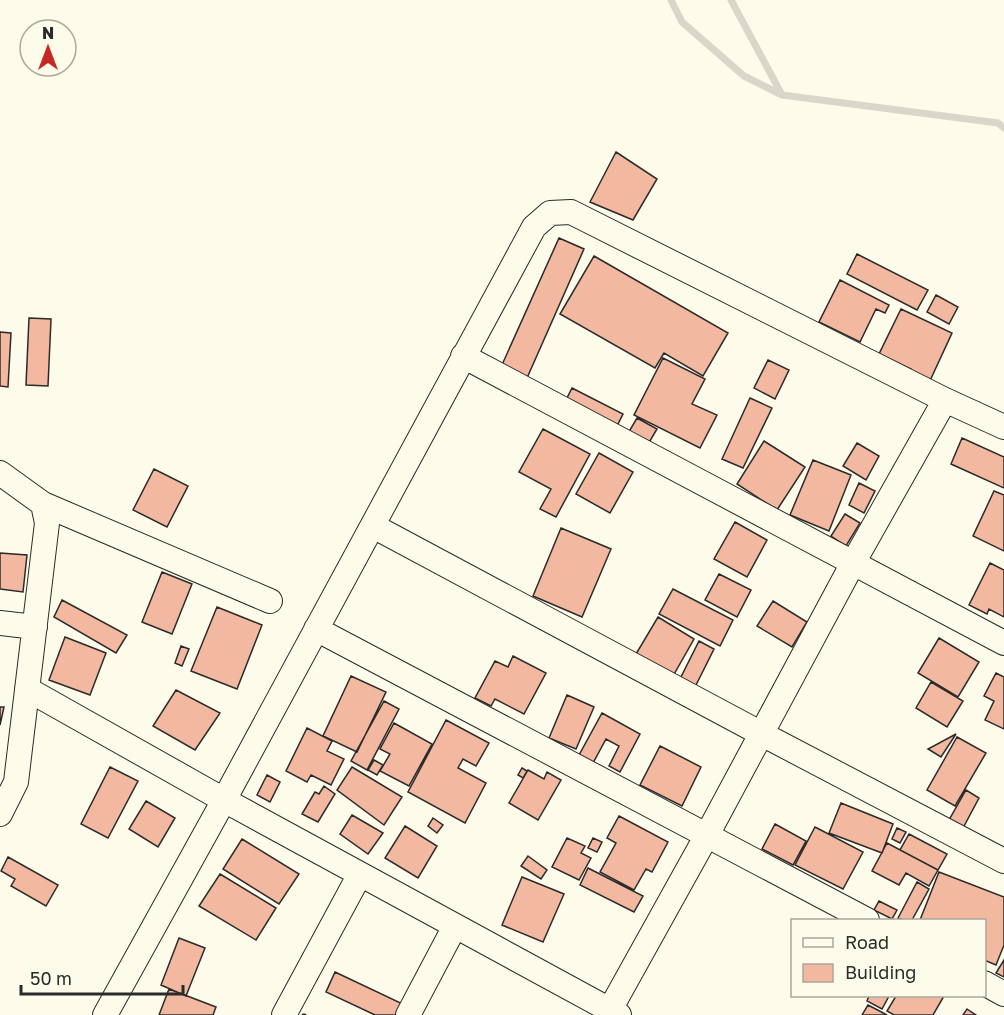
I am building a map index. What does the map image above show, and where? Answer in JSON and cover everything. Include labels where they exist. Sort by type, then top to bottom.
[{"type":"street","points":[[105,1015],[373,526],[462,356],[534,226],[550,213],[571,212],[945,400],[1004,427]]},
{"type":"street","points":[[462,356],[1004,643]]},
{"type":"street","points":[[27,689],[612,1013],[760,733],[945,400]]},
{"type":"street","points":[[0,473],[44,504],[270,601]]},
{"type":"street","points":[[0,814],[16,782],[47,523],[44,504]]},
{"type":"street","points":[[373,526],[1004,861]]},
{"type":"street","points":[[0,623],[34,627]]},
{"type":"street","points":[[316,629],[863,919]]},
{"type":"street","points":[[284,1015],[360,874]]},
{"type":"street","points":[[408,1015],[455,926]]},
{"type":"street","points":[[986,984],[1004,994]]},
{"type":"building","points":[[616,152],[657,179],[633,220],[590,202]]},
{"type":"building","points":[[559,238],[584,249],[527,378],[501,367]]},
{"type":"building","points":[[857,254],[928,290],[917,310],[847,274]]},
{"type":"building","points":[[594,256],[728,333],[703,376],[664,353],[655,368],[560,314]]},
{"type":"building","points":[[840,280],[889,305],[885,313],[876,309],[860,342],[819,322]]},
{"type":"building","points":[[936,295],[958,307],[949,324],[927,312]]},
{"type":"building","points":[[901,309],[952,333],[928,385],[908,375],[911,369],[879,354]]},
{"type":"building","points":[[29,318],[51,319],[48,386],[26,385]]},
{"type":"building","points":[[0,332],[11,333],[8,387],[0,386]]},
{"type":"building","points":[[663,358],[705,379],[692,404],[717,415],[700,448],[634,415]]},
{"type":"building","points":[[768,360],[789,370],[775,399],[754,388]]},
{"type":"building","points":[[572,388],[623,414],[617,426],[566,400]]},
{"type":"building","points":[[750,398],[772,408],[743,468],[722,459]]},
{"type":"building","points":[[637,418],[657,429],[647,446],[627,435]]},
{"type":"building","points":[[543,429],[590,454],[556,517],[540,509],[551,489],[519,472]]},
{"type":"building","points":[[962,438],[1004,457],[1004,488],[951,464]]},
{"type":"building","points":[[764,441],[805,467],[777,510],[737,484]]},
{"type":"building","points":[[857,443],[879,456],[866,480],[843,466]]},
{"type":"building","points":[[599,453],[633,472],[610,513],[576,494]]},
{"type":"building","points":[[813,460],[851,475],[829,531],[790,515]]},
{"type":"building","points":[[154,469],[188,486],[167,527],[133,510]]},
{"type":"building","points":[[859,483],[875,491],[864,513],[849,505]]},
{"type":"building","points":[[994,491],[1004,495],[1004,551],[973,536]]},
{"type":"building","points":[[845,514],[860,523],[846,546],[831,536]]},
{"type":"building","points":[[735,522],[767,540],[747,577],[714,559]]},
{"type":"building","points":[[561,528],[611,549],[582,617],[533,596]]},
{"type":"building","points":[[0,553],[27,555],[23,592],[0,589]]},
{"type":"building","points":[[990,563],[1004,570],[1004,617],[989,609],[987,614],[969,605]]},
{"type":"building","points":[[162,572],[192,584],[172,634],[142,622]]},
{"type":"building","points":[[719,574],[751,590],[737,617],[705,600]]},
{"type":"building","points":[[673,589],[733,620],[720,646],[659,614]]},
{"type":"building","points":[[62,600],[127,635],[116,653],[54,617]]},
{"type":"building","points":[[773,601],[807,622],[792,647],[757,626]]},
{"type":"building","points":[[217,607],[262,625],[237,689],[191,671]]},
{"type":"building","points":[[658,617],[694,639],[673,676],[636,654]]},
{"type":"building","points":[[65,637],[106,653],[90,695],[49,680]]},
{"type":"building","points":[[939,638],[979,662],[958,697],[918,673]]},
{"type":"building","points":[[699,641],[714,649],[694,689],[679,681]]},
{"type":"building","points":[[181,646],[189,649],[182,666],[175,663]]},
{"type":"building","points":[[513,656],[546,673],[524,714],[495,699],[491,706],[475,698],[495,661],[508,667]]},
{"type":"building","points":[[996,673],[1004,677],[1004,729],[985,720],[994,701],[984,696]]},
{"type":"building","points":[[351,676],[386,692],[357,752],[323,736]]},
{"type":"building","points":[[931,682],[963,701],[947,727],[916,708]]},
{"type":"building","points":[[176,690],[220,713],[195,750],[153,726]]},
{"type":"building","points":[[567,695],[594,707],[576,749],[549,738]]},
{"type":"building","points":[[384,701],[399,709],[367,770],[351,761]]},
{"type":"building","points":[[0,707],[4,707],[0,725]]},
{"type":"building","points":[[602,713],[640,734],[620,772],[609,766],[619,746],[606,739],[592,765],[578,757]]},
{"type":"building","points":[[446,720],[489,743],[476,766],[463,759],[458,768],[486,783],[465,823],[408,792]]},
{"type":"building","points":[[394,723],[432,744],[409,786],[380,771],[390,754],[380,749]]},
{"type":"building","points":[[307,728],[332,741],[327,751],[344,759],[331,785],[311,775],[307,782],[286,771]]},
{"type":"building","points":[[956,734],[941,757],[928,749]]},
{"type":"building","points":[[957,737],[986,753],[955,806],[927,790]]},
{"type":"building","points":[[660,746],[701,767],[682,806],[640,785]]},
{"type":"building","points":[[374,760],[383,765],[377,775],[368,770]]},
{"type":"building","points":[[110,767],[138,781],[108,838],[81,824]]},
{"type":"building","points":[[352,767],[402,797],[384,825],[337,790]]},
{"type":"building","points":[[522,768],[527,771],[523,778],[518,775]]},
{"type":"building","points":[[528,770],[544,779],[547,772],[561,780],[538,820],[509,803]]},
{"type":"building","points":[[267,775],[280,782],[270,802],[257,795]]},
{"type":"building","points":[[324,786],[335,794],[318,822],[302,814],[315,792],[319,794]]},
{"type":"building","points":[[966,790],[979,798],[963,828],[949,820]]},
{"type":"building","points":[[146,801],[175,818],[158,847],[129,829]]},
{"type":"building","points":[[841,803],[893,824],[882,853],[829,833]]},
{"type":"building","points":[[352,815],[383,833],[368,854],[340,834]]},
{"type":"building","points":[[619,816],[668,842],[652,872],[646,869],[634,890],[600,872],[616,843],[607,838]]},
{"type":"building","points":[[433,818],[443,825],[437,833],[428,826]]},
{"type":"building","points":[[775,824],[806,841],[793,865],[762,849]]},
{"type":"building","points":[[405,826],[437,846],[418,878],[385,858]]},
{"type":"building","points":[[815,827],[863,852],[843,889],[795,865]]},
{"type":"building","points":[[897,828],[906,832],[900,843],[892,839]]},
{"type":"building","points":[[909,834],[947,854],[938,870],[900,850]]},
{"type":"building","points":[[567,838],[585,846],[581,853],[591,858],[579,880],[552,867]]},
{"type":"building","points":[[593,838],[602,842],[597,852],[588,848]]},
{"type":"building","points":[[242,839],[299,874],[279,904],[223,869]]},
{"type":"building","points":[[887,843],[938,870],[929,886],[906,873],[899,885],[872,871]]},
{"type":"building","points":[[528,856],[547,870],[541,879],[521,866]]},
{"type":"building","points":[[8,857],[58,885],[46,906],[11,886],[15,879],[1,871]]},
{"type":"building","points":[[588,868],[643,896],[634,912],[580,885]]},
{"type":"building","points":[[939,872],[1004,897],[1004,945],[996,965],[986,961],[986,919],[920,919]]},
{"type":"building","points":[[220,874],[276,908],[256,940],[199,906]]},
{"type":"building","points":[[522,877],[564,894],[543,942],[502,925]]},
{"type":"building","points":[[917,882],[929,889],[913,919],[898,918]]},
{"type":"building","points":[[879,901],[897,910],[892,919],[874,910]]},
{"type":"building","points":[[179,938],[205,948],[186,996],[161,985]]},
{"type":"building","points":[[1004,960],[1004,977],[996,973]]},
{"type":"building","points":[[335,972],[407,1006],[403,1015],[375,1015],[326,992]]},
{"type":"building","points":[[169,989],[216,1007],[213,1015],[159,1015]]},
{"type":"building","points":[[869,997],[888,997],[882,1009],[867,1001]]},
{"type":"building","points":[[895,997],[943,997],[933,1015],[894,1015],[887,1011]]},
{"type":"building","points":[[868,1005],[887,1015],[862,1015]]},
{"type":"building","points":[[967,1009],[976,1015],[963,1015]]},
{"type":"waterway","points":[[671,0],[682,22],[744,76],[782,95]]},
{"type":"waterway","points":[[731,0],[782,95],[998,123],[1004,128]]}]
